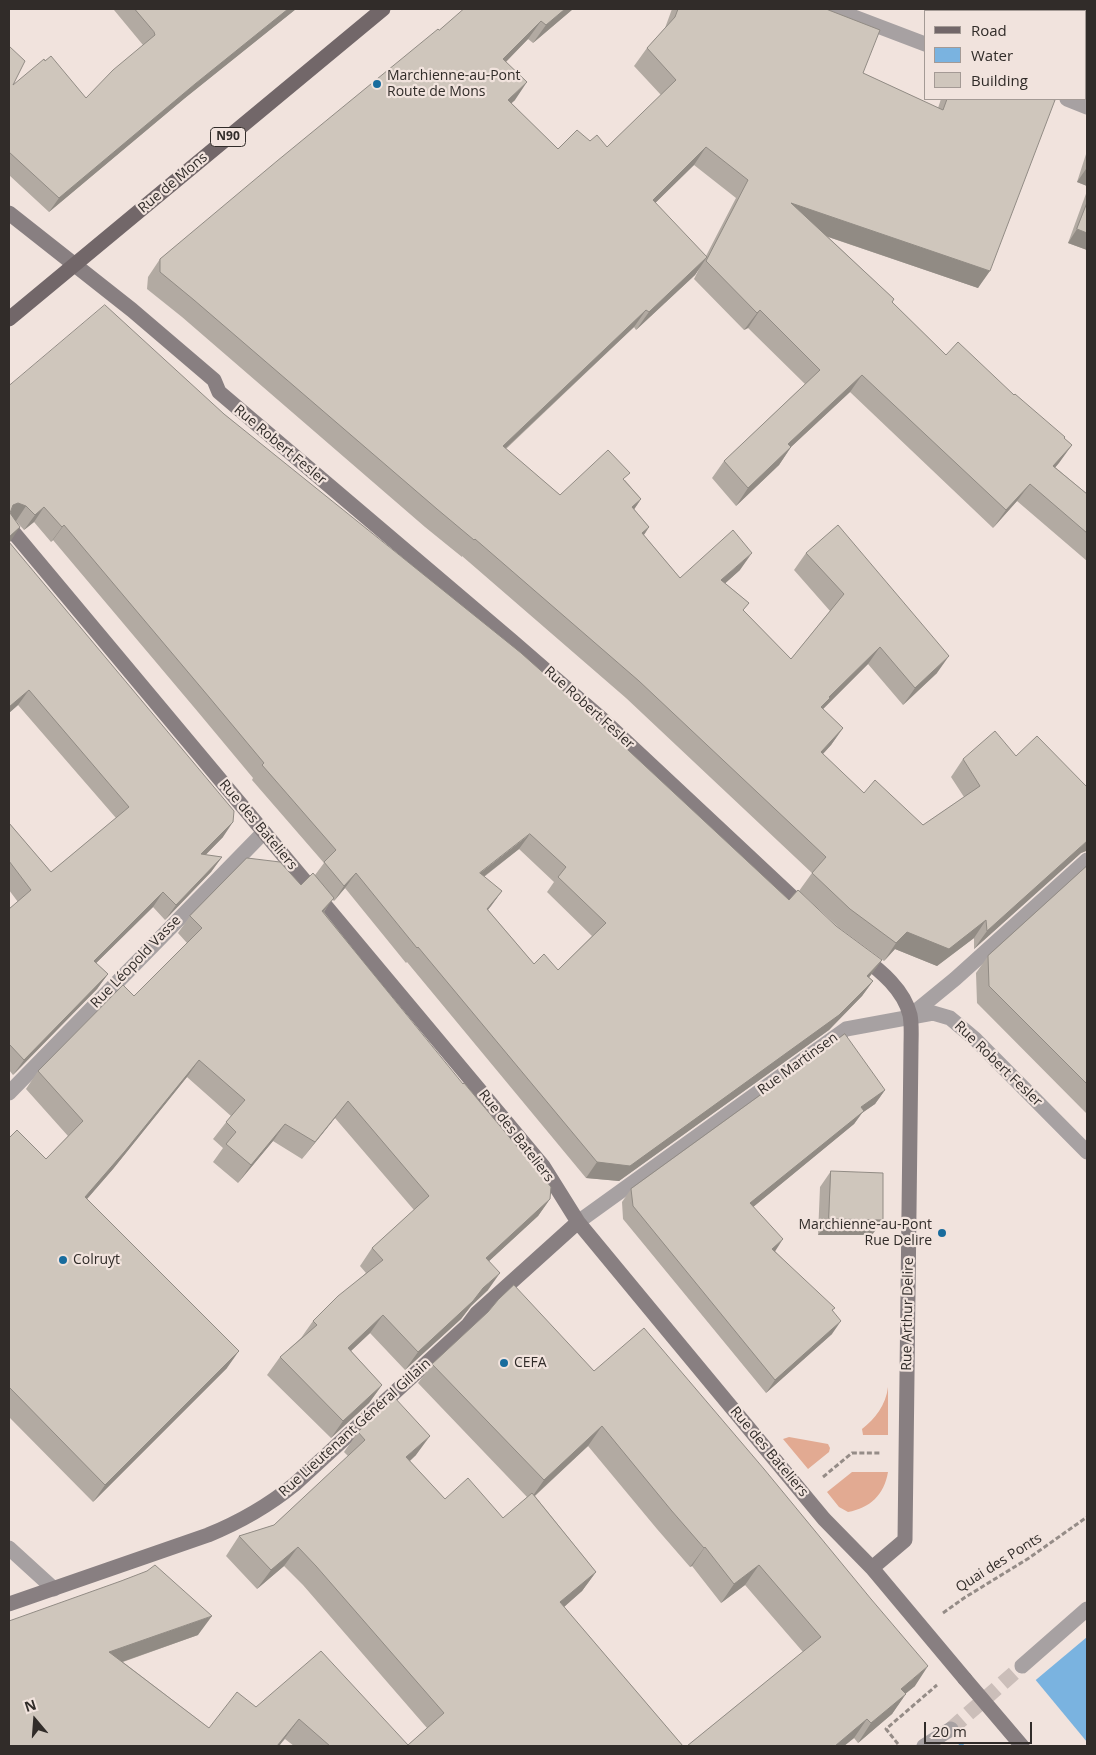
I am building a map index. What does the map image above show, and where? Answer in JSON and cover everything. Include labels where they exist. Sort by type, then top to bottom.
[{"type":"main road","name":"Rue de Mons","points":[[9,319],[383,9]]},
{"type":"main road","name":"Rue Robert Fesler","points":[[9,212],[132,310],[207,373],[214,380],[219,392],[603,720],[814,917]]},
{"type":"main road","name":"Rue des Bateliers","points":[[9,527],[543,1166],[578,1222],[824,1519],[872,1568],[1022,1746]]},
{"type":"main road","points":[[848,946],[879,969],[906,1004],[910,1016]]},
{"type":"main road","name":"Rue Arthur Delire","points":[[872,1568],[905,1540],[910,1016]]},
{"type":"main road","name":"Rue Lieutenant Général Gillain","points":[[9,1604],[234,1524],[275,1500],[303,1478],[468,1325],[477,1313],[578,1222]]},
{"type":"street","points":[[832,9],[924,44]]},
{"type":"street","points":[[1070,100],[1087,106]]},
{"type":"street","name":"Rue Léopold Vasse","points":[[9,1093],[264,832]]},
{"type":"street","name":"Rue Martinsen","points":[[578,1222],[846,1029],[910,1016],[955,979],[1087,860]]},
{"type":"street","name":"Rue Robert Fesler","points":[[910,1016],[933,1013],[950,1018],[974,1039],[1087,1152]]},
{"type":"street","points":[[9,1548],[54,1589]]},
{"type":"street","points":[[1022,1666],[1087,1609]]},
{"type":"street","points":[[924,1746],[951,1729]]},
{"type":"path","points":[[803,1493],[852,1453],[907,1454]]},
{"type":"path","name":"Quai des Ponts","points":[[924,1629],[964,1598],[1029,1558],[1087,1517]]},
{"type":"path","points":[[894,1739],[886,1729],[923,1697]]},
{"type":"shaded area","points":[[888,1387],[888,1435],[863,1435],[862,1429],[879,1411],[885,1400]]},
{"type":"shaded area","points":[[789,1437],[828,1444],[829,1452],[808,1469],[783,1439]]},
{"type":"shaded area","points":[[852,1472],[888,1472],[883,1487],[875,1499],[863,1507],[848,1512],[839,1507],[827,1492]]},
{"type":"water","points":[[1087,1637],[1087,1746],[957,1746]]},
{"type":"pier","points":[[1034,1678],[1087,1742],[1087,1746],[965,1746],[960,1740]]},
{"type":"building","points":[[135,9],[288,9],[59,198],[9,152],[9,46],[25,61],[13,85],[44,59],[45,61],[51,56],[86,98],[113,70],[155,35]]},
{"type":"building","points":[[464,9],[565,9],[546,25],[541,21],[503,59],[527,82],[508,100],[558,149],[577,130],[590,141],[597,135],[607,147],[676,80],[647,48],[675,17],[678,9],[826,9],[880,30],[863,73],[943,110],[947,100],[1055,100],[990,271],[791,203],[894,299],[892,302],[946,355],[958,342],[1014,395],[1065,437],[1072,445],[1053,466],[1087,494],[1087,533],[1030,484],[1006,510],[862,375],[788,444],[791,447],[748,488],[724,461],[820,370],[760,310],[757,313],[706,261],[748,180],[706,147],[653,200],[707,257],[649,312],[646,310],[503,446],[560,495],[608,450],[630,473],[623,479],[641,499],[632,507],[649,527],[642,533],[680,578],[733,530],[752,553],[721,580],[749,603],[743,610],[791,659],[844,594],[806,553],[838,525],[949,656],[915,688],[880,647],[821,707],[843,728],[821,752],[864,793],[875,780],[923,825],[980,786],[963,759],[995,731],[1016,756],[1037,736],[1087,787],[1087,841],[987,931],[986,920],[949,949],[907,932],[896,943],[850,909],[812,873],[826,857],[639,681],[160,272],[160,259],[277,161]]},
{"type":"building","points":[[1087,203],[1087,233],[1077,229]]},
{"type":"building","points":[[105,305],[224,414],[521,653],[789,900],[798,890],[836,926],[882,960],[867,976],[873,981],[839,1015],[630,1166],[597,1162],[356,873],[344,886],[324,862],[336,850],[262,765],[264,763],[64,525],[62,527],[44,507],[35,515],[26,506],[18,503],[13,505],[10,513],[20,527],[9,537],[9,386]],"holes":[[[530,834],[566,867],[558,877],[606,923],[558,970],[544,954],[534,964],[487,909],[502,891],[480,873]]]},
{"type":"building","points":[[9,542],[234,811],[233,822],[201,854],[222,857],[176,905],[163,892],[94,961],[108,974],[24,1060],[9,1046],[9,909],[31,890],[9,861],[9,823],[51,872],[129,807],[29,690],[9,707]]},
{"type":"building","points":[[247,858],[280,862],[301,885],[313,873],[334,898],[322,911],[463,1084],[551,1187],[550,1199],[486,1258],[500,1273],[418,1352],[383,1315],[348,1348],[382,1385],[343,1421],[280,1357],[317,1325],[313,1321],[338,1296],[383,1260],[372,1248],[429,1196],[348,1101],[315,1142],[285,1124],[251,1165],[226,1144],[236,1132],[226,1122],[245,1100],[199,1060],[85,1197],[239,1351],[105,1485],[9,1387],[9,1138],[17,1130],[46,1159],[83,1121],[38,1071],[123,985],[134,996],[202,928],[190,916]]},
{"type":"building","points":[[1087,866],[1087,1084],[989,986],[988,956]]},
{"type":"building","points":[[845,1034],[885,1090],[861,1107],[864,1111],[750,1203],[783,1239],[772,1249],[835,1308],[832,1310],[841,1321],[775,1380],[633,1206],[631,1189]]},
{"type":"building","points":[[831,1171],[883,1173],[883,1220],[829,1219]]},
{"type":"building","points":[[514,1285],[594,1371],[644,1328],[928,1666],[901,1689],[906,1694],[871,1723],[867,1719],[835,1746],[687,1746],[821,1637],[759,1565],[734,1584],[602,1426],[544,1480],[432,1364]]},
{"type":"building","points":[[395,1398],[430,1436],[406,1457],[445,1499],[468,1478],[503,1518],[532,1493],[596,1572],[560,1602],[683,1746],[330,1746],[299,1719],[277,1746],[9,1746],[9,1621],[121,1581],[147,1571],[155,1565],[212,1616],[109,1652],[209,1728],[237,1692],[256,1707],[321,1651],[408,1745],[444,1713],[298,1547],[271,1570],[239,1536],[274,1525],[365,1440],[358,1432]]},
{"type":"tunnel","points":[[951,1729],[1022,1666]]},
{"type":"place","name":"Marchienne-au-Pont Route de Mons","points":[[377,84]]},
{"type":"place","name":"Marchienne-au-Pont Rue Delire","points":[[942,1233]]},
{"type":"place","name":"Colruyt","points":[[63,1260]]},
{"type":"place","name":"CEFA","points":[[504,1363]]}]
